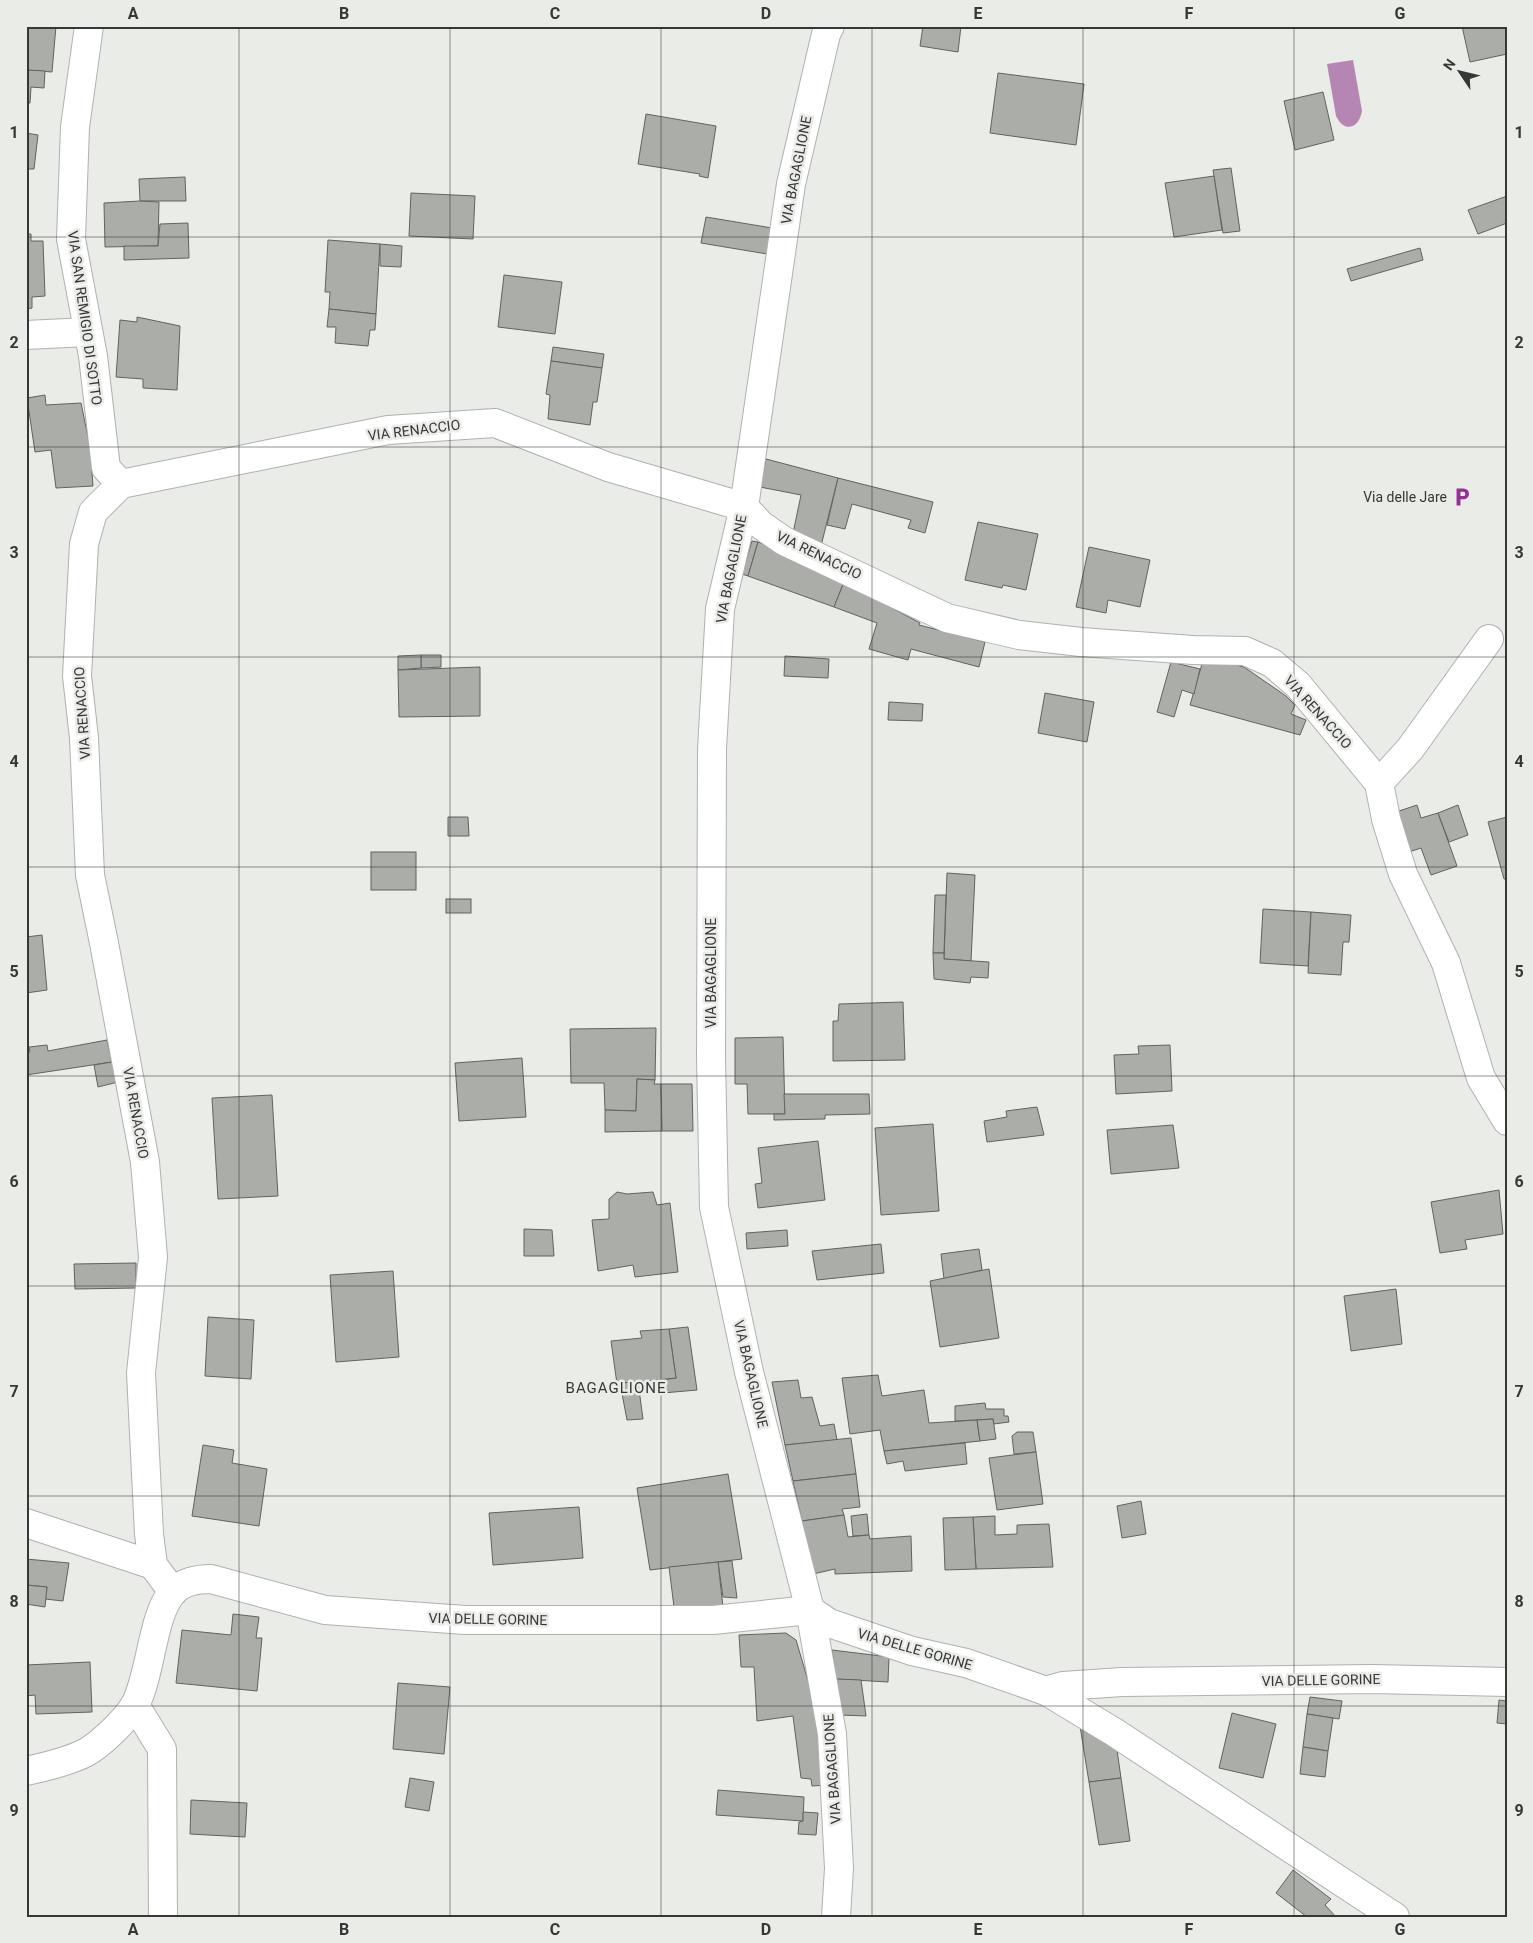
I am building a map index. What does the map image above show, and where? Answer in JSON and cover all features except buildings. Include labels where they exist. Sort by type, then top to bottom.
[{"type":"street","name":"VIA SAN REMIGIO DI SOTTO","points":[[89,26],[75,127],[70,239],[88,332],[106,468],[121,484]]},
{"type":"street","name":"VIA BAGAGLIONE","points":[[830,26],[826,34],[791,184],[744,507],[720,609],[712,749],[711,1057],[714,1207],[749,1372],[810,1610],[832,1734],[839,1868],[836,1917]]},
{"type":"street","points":[[26,336],[88,332]]},
{"type":"street","name":"VIA RENACCIO","points":[[173,1592],[153,1565],[148,1534],[141,1373],[153,1258],[145,1162],[90,875],[84,738],[77,676],[84,544],[93,512],[121,484],[388,430],[495,423],[608,467],[744,507],[761,525],[784,541],[947,618],[1019,635],[1081,642],[1193,650],[1245,651],[1272,663],[1298,685],[1379,782],[1386,819],[1403,874],[1446,963],[1481,1078],[1507,1121]]},
{"type":"street","points":[[1379,782],[1410,749],[1489,639]]},
{"type":"street","points":[[26,1523],[153,1565]]},
{"type":"street","name":"VIA DELLE GORINE","points":[[173,1592],[196,1579],[211,1579],[325,1610],[465,1620],[713,1620],[810,1610],[829,1623],[912,1651],[966,1663],[1046,1692],[1114,1732],[1395,1917]]},
{"type":"street","points":[[26,1771],[44,1767],[86,1752],[120,1725],[134,1705],[149,1664],[159,1620],[173,1592]]},
{"type":"street","name":"VIA DELLE GORINE","points":[[1046,1692],[1063,1686],[1122,1682],[1373,1679],[1507,1682]]},
{"type":"street","points":[[134,1705],[162,1749],[163,1917]]},
{"type":"shaded area","points":[[1353,60],[1362,111],[1358,122],[1351,127],[1347,127],[1336,116],[1327,64]]},
{"type":"place","name":"Via delle Jare","points":[[1462,497]]},
{"type":"district","name":"BAGAGLIONE","points":[[616,1388]]}]
